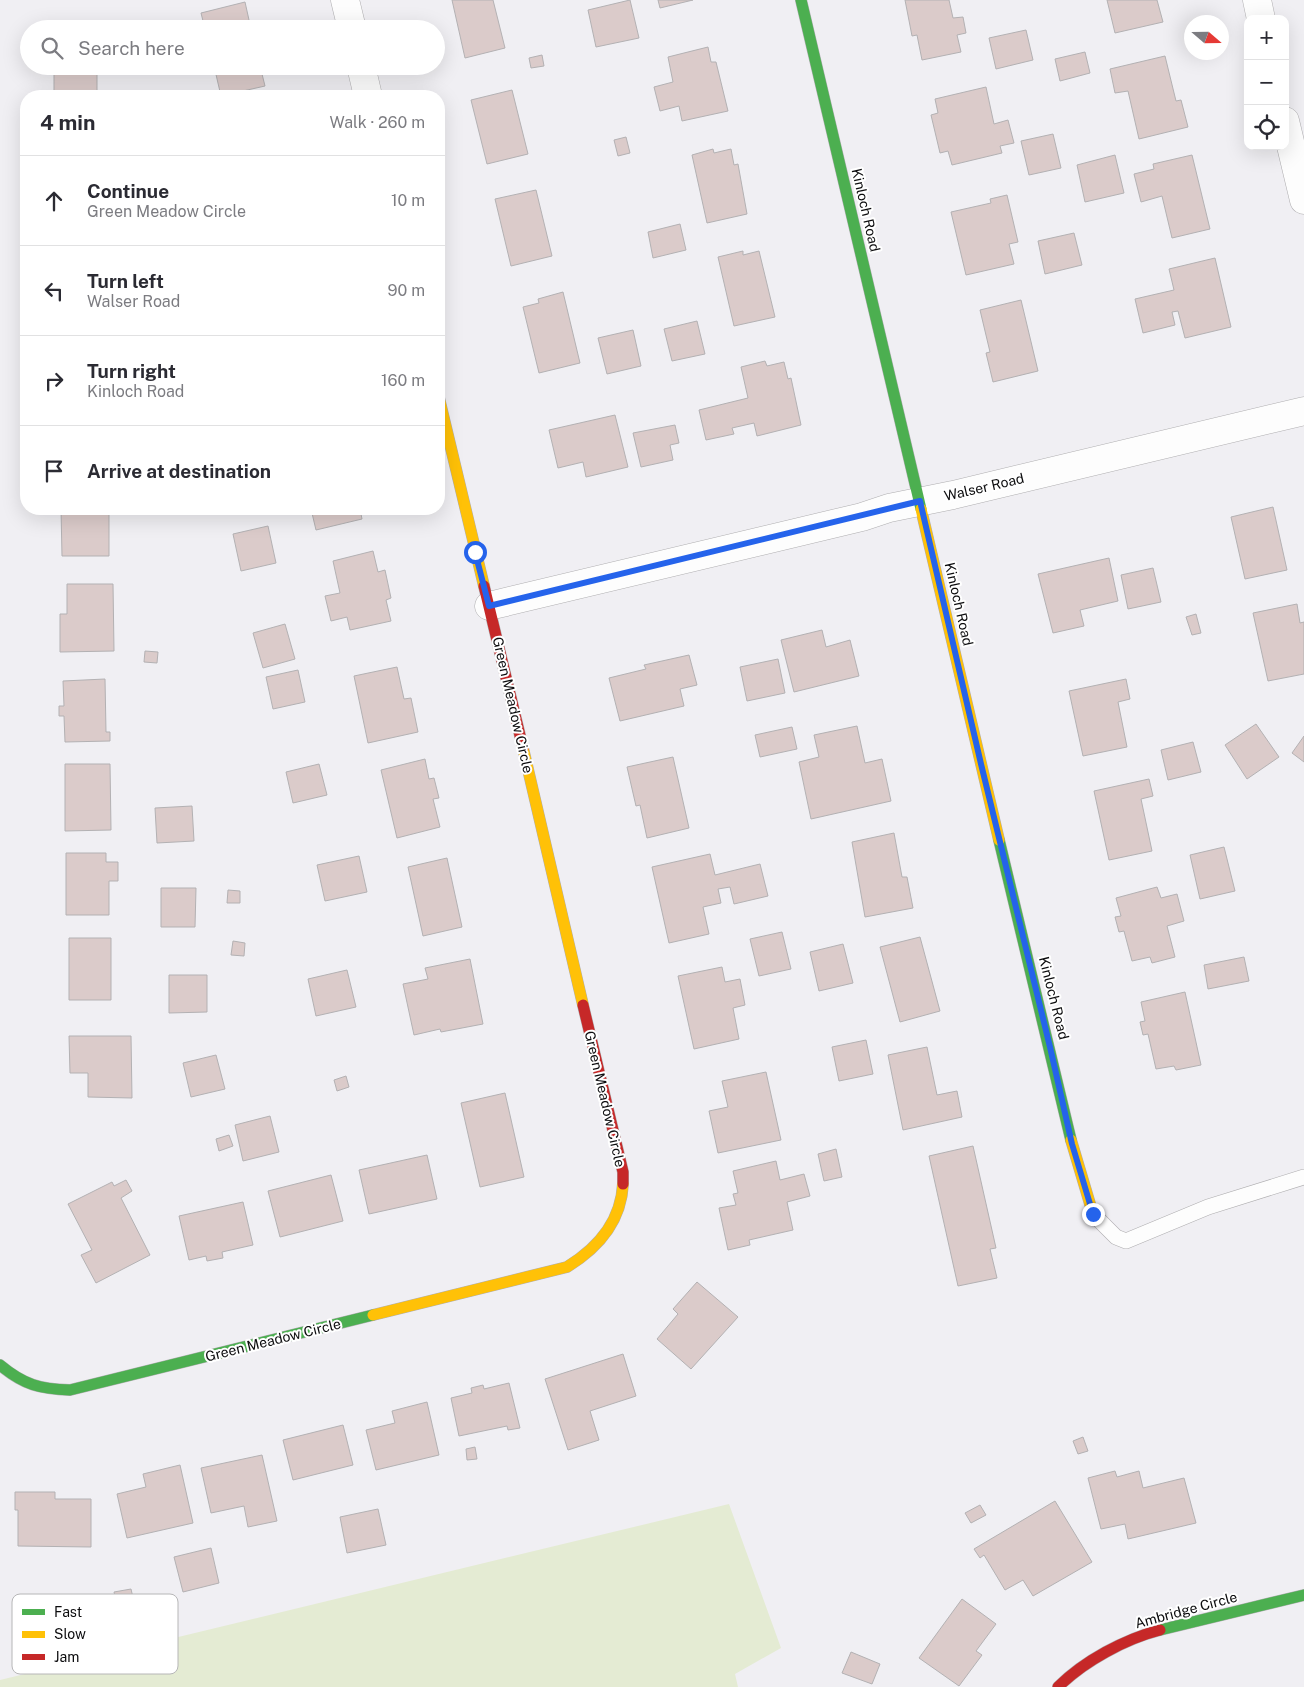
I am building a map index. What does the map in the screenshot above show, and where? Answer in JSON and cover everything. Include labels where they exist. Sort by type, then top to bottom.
[{"type":"street","points":[[345,0],[350,20]]},
{"type":"street","name":"Kinloch Road","points":[[801,0],[1072,1144],[1093,1214]]},
{"type":"street","points":[[1257,0],[1260,15]]},
{"type":"street","points":[[363,75],[367,90]]},
{"type":"street","points":[[1289,138],[1304,200]]},
{"type":"street","name":"Walser Road","points":[[489,606],[920,501],[953,495],[1304,411]]},
{"type":"street","name":"Green Meadow Circle","points":[[0,1365],[15,1378],[32,1386],[43,1389],[70,1390],[567,1266],[580,1260],[592,1250],[612,1226],[618,1211],[623,1186],[622,1172],[445,424]]},
{"type":"street","name":"Ambridge Circle","points":[[1058,1687],[1068,1677],[1105,1654],[1142,1635],[1304,1595]]},
{"type":"lane","points":[[1093,1214],[1116,1237],[1126,1241],[1208,1207],[1304,1177]]},
{"type":"green space","points":[[729,1504],[781,1648],[735,1674],[738,1687],[0,1687],[0,1680],[25,1674],[178,1674],[178,1637]]},
{"type":"building","points":[[452,0],[493,0],[505,48],[465,58]]},
{"type":"building","points":[[630,0],[639,38],[596,47],[588,10]]},
{"type":"building","points":[[658,0],[693,0],[660,8]]},
{"type":"building","points":[[905,0],[949,0],[953,18],[963,17],[966,33],[957,35],[961,52],[922,60],[917,35],[912,36]]},
{"type":"building","points":[[1107,0],[1157,0],[1163,22],[1115,33]]},
{"type":"building","points":[[245,2],[249,20],[203,20],[201,13]]},
{"type":"building","points":[[1026,30],[1033,60],[996,69],[989,38]]},
{"type":"building","points":[[708,47],[711,62],[716,62],[728,111],[682,121],[679,106],[660,111],[654,87],[673,82],[668,57]]},
{"type":"building","points":[[1085,52],[1090,73],[1060,81],[1055,59]]},
{"type":"building","points":[[542,55],[544,66],[531,68],[529,58]]},
{"type":"building","points":[[1165,56],[1176,101],[1181,100],[1188,127],[1139,139],[1128,91],[1115,93],[1110,69]]},
{"type":"building","points":[[54,75],[97,75],[97,90],[54,90]]},
{"type":"building","points":[[216,75],[262,75],[265,86],[247,90],[220,90]]},
{"type":"building","points":[[986,87],[994,124],[1008,120],[1014,143],[1000,146],[1002,153],[952,165],[948,151],[940,153],[931,115],[938,113],[935,99]]},
{"type":"building","points":[[512,90],[528,154],[487,164],[471,100]]},
{"type":"building","points":[[1053,134],[1061,168],[1029,175],[1021,141]]},
{"type":"building","points":[[626,137],[630,153],[618,156],[614,140]]},
{"type":"building","points":[[713,149],[714,153],[731,149],[734,165],[738,164],[747,214],[707,223],[692,155]]},
{"type":"building","points":[[1115,155],[1124,193],[1085,202],[1077,165]]},
{"type":"building","points":[[1192,155],[1210,229],[1172,238],[1162,196],[1141,202],[1134,174],[1154,169],[1153,164]]},
{"type":"building","points":[[536,190],[552,256],[511,266],[495,199]]},
{"type":"building","points":[[1007,195],[1018,242],[1009,244],[1014,264],[966,275],[951,212],[991,203],[990,199]]},
{"type":"building","points":[[680,224],[686,250],[653,258],[648,232]]},
{"type":"building","points":[[1074,233],[1082,265],[1045,274],[1038,241]]},
{"type":"building","points":[[743,251],[743,255],[759,251],[775,317],[734,326],[718,257]]},
{"type":"building","points":[[1215,258],[1231,327],[1185,338],[1178,311],[1172,312],[1175,325],[1143,333],[1135,299],[1174,290],[1169,269]]},
{"type":"building","points":[[563,292],[580,363],[539,373],[523,307],[539,303],[538,299]]},
{"type":"building","points":[[1021,300],[1038,371],[993,382],[986,353],[990,352],[980,310]]},
{"type":"building","points":[[697,321],[705,354],[672,361],[664,329]]},
{"type":"building","points":[[633,330],[641,366],[607,374],[598,338]]},
{"type":"building","points":[[765,361],[767,366],[784,362],[788,379],[791,378],[801,425],[757,436],[754,423],[732,428],[734,434],[706,440],[699,410],[748,398],[741,367]]},
{"type":"building","points":[[615,415],[628,467],[586,477],[583,462],[558,468],[549,430]]},
{"type":"building","points":[[675,425],[679,443],[670,445],[673,460],[641,467],[633,433]]},
{"type":"building","points":[[1273,507],[1287,570],[1245,579],[1231,517]]},
{"type":"building","points":[[61,515],[109,515],[109,556],[62,556]]},
{"type":"building","points":[[312,515],[361,515],[362,519],[316,530]]},
{"type":"building","points":[[268,526],[276,563],[241,571],[233,534]]},
{"type":"building","points":[[373,551],[378,572],[385,570],[391,598],[386,600],[391,621],[350,630],[347,617],[331,621],[325,596],[340,593],[333,561]]},
{"type":"building","points":[[1109,558],[1118,601],[1080,610],[1084,626],[1053,633],[1038,574]]},
{"type":"building","points":[[1153,568],[1161,602],[1128,609],[1121,575]]},
{"type":"building","points":[[67,584],[113,584],[114,651],[60,652],[60,614],[67,614]]},
{"type":"building","points":[[1297,604],[1300,623],[1304,622],[1304,674],[1268,681],[1253,613]]},
{"type":"building","points":[[1196,614],[1201,633],[1192,635],[1186,617]]},
{"type":"building","points":[[285,624],[295,659],[263,668],[253,633]]},
{"type":"building","points":[[822,630],[826,647],[850,640],[859,676],[794,692],[781,640]]},
{"type":"building","points":[[145,651],[158,652],[157,663],[144,662]]},
{"type":"building","points":[[689,655],[697,685],[680,689],[684,706],[620,721],[609,678],[646,669],[644,665]]},
{"type":"building","points":[[778,659],[785,693],[747,701],[740,667]]},
{"type":"building","points":[[397,667],[404,699],[411,698],[418,732],[368,743],[354,676]]},
{"type":"building","points":[[298,670],[305,702],[273,709],[266,677]]},
{"type":"building","points":[[105,679],[106,732],[110,732],[110,741],[65,742],[64,716],[59,716],[59,706],[64,706],[63,681]]},
{"type":"building","points":[[1126,679],[1130,699],[1118,702],[1127,747],[1083,756],[1069,691]]},
{"type":"building","points":[[1256,724],[1279,757],[1247,779],[1225,745]]},
{"type":"building","points":[[857,726],[865,763],[882,759],[891,801],[811,819],[799,762],[819,757],[814,735]]},
{"type":"building","points":[[792,727],[797,749],[760,757],[755,735]]},
{"type":"building","points":[[1304,736],[1304,762],[1292,753]]},
{"type":"building","points":[[1193,742],[1201,772],[1168,780],[1161,750]]},
{"type":"building","points":[[673,757],[689,828],[647,838],[640,805],[636,806],[627,767]]},
{"type":"building","points":[[425,759],[429,779],[434,778],[439,798],[433,799],[440,827],[397,838],[381,770]]},
{"type":"building","points":[[65,764],[110,764],[111,830],[65,831]]},
{"type":"building","points":[[319,764],[327,795],[293,803],[286,772]]},
{"type":"building","points":[[1149,779],[1153,796],[1141,799],[1152,851],[1109,860],[1094,791]]},
{"type":"building","points":[[192,806],[194,841],[157,843],[155,808]]},
{"type":"building","points":[[894,833],[902,877],[907,877],[913,908],[865,917],[852,842]]},
{"type":"building","points":[[1224,847],[1235,891],[1200,899],[1190,855]]},
{"type":"building","points":[[66,853],[106,853],[106,862],[118,862],[118,881],[109,881],[109,915],[66,915]]},
{"type":"building","points":[[710,854],[715,875],[760,864],[768,896],[734,904],[730,887],[718,889],[721,903],[703,907],[709,934],[669,943],[652,867]]},
{"type":"building","points":[[359,856],[367,892],[325,901],[317,865]]},
{"type":"building","points":[[447,858],[462,927],[423,936],[408,867]]},
{"type":"building","points":[[1157,887],[1161,898],[1177,894],[1184,921],[1167,926],[1175,957],[1152,963],[1150,957],[1132,961],[1124,931],[1119,932],[1115,917],[1121,916],[1116,898]]},
{"type":"building","points":[[161,888],[196,888],[195,927],[161,927]]},
{"type":"building","points":[[228,890],[240,891],[240,903],[227,903]]},
{"type":"building","points":[[782,932],[791,969],[759,976],[750,939]]},
{"type":"building","points":[[920,937],[940,1011],[900,1022],[880,947]]},
{"type":"building","points":[[69,938],[111,938],[111,1000],[69,1000]]},
{"type":"building","points":[[233,941],[245,943],[244,956],[231,955]]},
{"type":"building","points":[[843,944],[853,983],[819,991],[810,952]]},
{"type":"building","points":[[1244,957],[1249,981],[1208,989],[1204,965]]},
{"type":"building","points":[[470,959],[483,1024],[441,1032],[440,1029],[414,1035],[403,984],[428,979],[425,968]]},
{"type":"building","points":[[722,967],[725,982],[740,979],[745,1005],[733,1008],[739,1039],[694,1049],[678,976]]},
{"type":"building","points":[[347,970],[356,1007],[316,1016],[308,979]]},
{"type":"building","points":[[169,975],[207,975],[207,1012],[169,1013]]},
{"type":"building","points":[[1185,992],[1201,1065],[1176,1070],[1174,1066],[1156,1069],[1148,1034],[1143,1035],[1140,1022],[1145,1021],[1141,1002]]},
{"type":"building","points":[[69,1036],[131,1036],[132,1098],[88,1097],[88,1073],[70,1073]]},
{"type":"building","points":[[866,1040],[873,1074],[839,1081],[832,1047]]},
{"type":"building","points":[[927,1047],[937,1095],[957,1091],[962,1117],[903,1130],[888,1055]]},
{"type":"building","points":[[216,1055],[225,1089],[191,1097],[183,1063]]},
{"type":"building","points":[[766,1072],[781,1140],[718,1153],[709,1111],[728,1107],[722,1081]]},
{"type":"building","points":[[346,1076],[349,1087],[337,1091],[334,1080]]},
{"type":"building","points":[[505,1093],[524,1177],[480,1187],[461,1103]]},
{"type":"building","points":[[270,1116],[279,1152],[243,1161],[235,1125]]},
{"type":"building","points":[[229,1135],[233,1146],[219,1151],[216,1139]]},
{"type":"building","points":[[973,1146],[996,1248],[990,1249],[997,1278],[958,1286],[929,1156]]},
{"type":"building","points":[[836,1149],[842,1177],[824,1181],[818,1154]]},
{"type":"building","points":[[427,1155],[437,1199],[369,1214],[359,1170]]},
{"type":"building","points":[[776,1161],[780,1180],[804,1174],[810,1196],[787,1202],[793,1230],[749,1240],[750,1245],[728,1250],[719,1208],[736,1205],[733,1194],[738,1193],[733,1171]]},
{"type":"building","points":[[331,1175],[343,1221],[280,1237],[268,1191]]},
{"type":"building","points":[[126,1180],[132,1191],[121,1198],[150,1255],[96,1283],[81,1255],[92,1250],[68,1204],[112,1182],[114,1186]]},
{"type":"building","points":[[243,1202],[253,1245],[222,1252],[223,1258],[207,1261],[206,1256],[189,1260],[179,1216]]},
{"type":"building","points":[[697,1282],[738,1317],[691,1369],[657,1339],[678,1314],[673,1309]]},
{"type":"building","points":[[623,1354],[636,1396],[590,1411],[599,1440],[568,1450],[545,1379]]},
{"type":"building","points":[[509,1383],[520,1428],[508,1430],[507,1426],[459,1436],[451,1398],[472,1393],[471,1388],[483,1385],[484,1389]]},
{"type":"building","points":[[427,1402],[439,1455],[376,1470],[366,1430],[395,1423],[392,1411]]},
{"type":"building","points":[[343,1425],[353,1465],[293,1480],[283,1440]]},
{"type":"building","points":[[1083,1437],[1088,1451],[1078,1454],[1073,1441]]},
{"type":"building","points":[[475,1447],[477,1459],[467,1460],[466,1449]]},
{"type":"building","points":[[262,1455],[277,1521],[248,1527],[244,1506],[211,1513],[201,1468]]},
{"type":"building","points":[[180,1465],[193,1523],[127,1538],[117,1494],[146,1487],[143,1474]]},
{"type":"building","points":[[1115,1471],[1117,1477],[1139,1471],[1143,1488],[1184,1478],[1196,1523],[1128,1539],[1125,1524],[1101,1529],[1088,1478]]},
{"type":"building","points":[[15,1492],[55,1492],[55,1499],[91,1499],[91,1547],[18,1546],[18,1510],[15,1510]]},
{"type":"building","points":[[1055,1501],[1092,1562],[1033,1596],[1023,1580],[1005,1590],[984,1555],[980,1558],[974,1549]]},
{"type":"building","points":[[980,1505],[986,1515],[971,1523],[965,1513]]},
{"type":"building","points":[[378,1509],[386,1545],[347,1553],[340,1517]]},
{"type":"building","points":[[211,1548],[219,1583],[183,1592],[174,1557]]},
{"type":"building","points":[[131,1589],[132,1594],[114,1594],[114,1592]]},
{"type":"building","points":[[962,1599],[996,1624],[976,1651],[982,1655],[959,1686],[919,1658]]},
{"type":"building","points":[[851,1652],[880,1664],[872,1684],[842,1673]]},
{"type":"traffic: fast","points":[[801,0],[921,509]]},
{"type":"traffic: fast","points":[[999,840],[1071,1140]]},
{"type":"traffic: fast","points":[[0,1365],[33,1385],[70,1390],[373,1315]]},
{"type":"traffic: fast","points":[[1160,1630],[1304,1595]]},
{"type":"traffic: slow","points":[[445,423],[484,586]]},
{"type":"traffic: slow","points":[[921,509],[999,840]]},
{"type":"traffic: slow","points":[[523,748],[583,1005]]},
{"type":"traffic: slow","points":[[1071,1140],[1093,1214]]},
{"type":"traffic: slow","points":[[373,1315],[567,1267],[589,1251],[606,1233],[618,1210],[623,1184]]},
{"type":"traffic: jam","points":[[484,586],[523,748]]},
{"type":"traffic: jam","points":[[583,1005],[623,1172],[623,1184]]},
{"type":"traffic: jam","points":[[1058,1687],[1080,1668],[1106,1652],[1133,1639],[1160,1630]]},
{"type":"route","points":[[475,552],[489,606],[920,501],[1072,1144],[1093,1214]]}]
